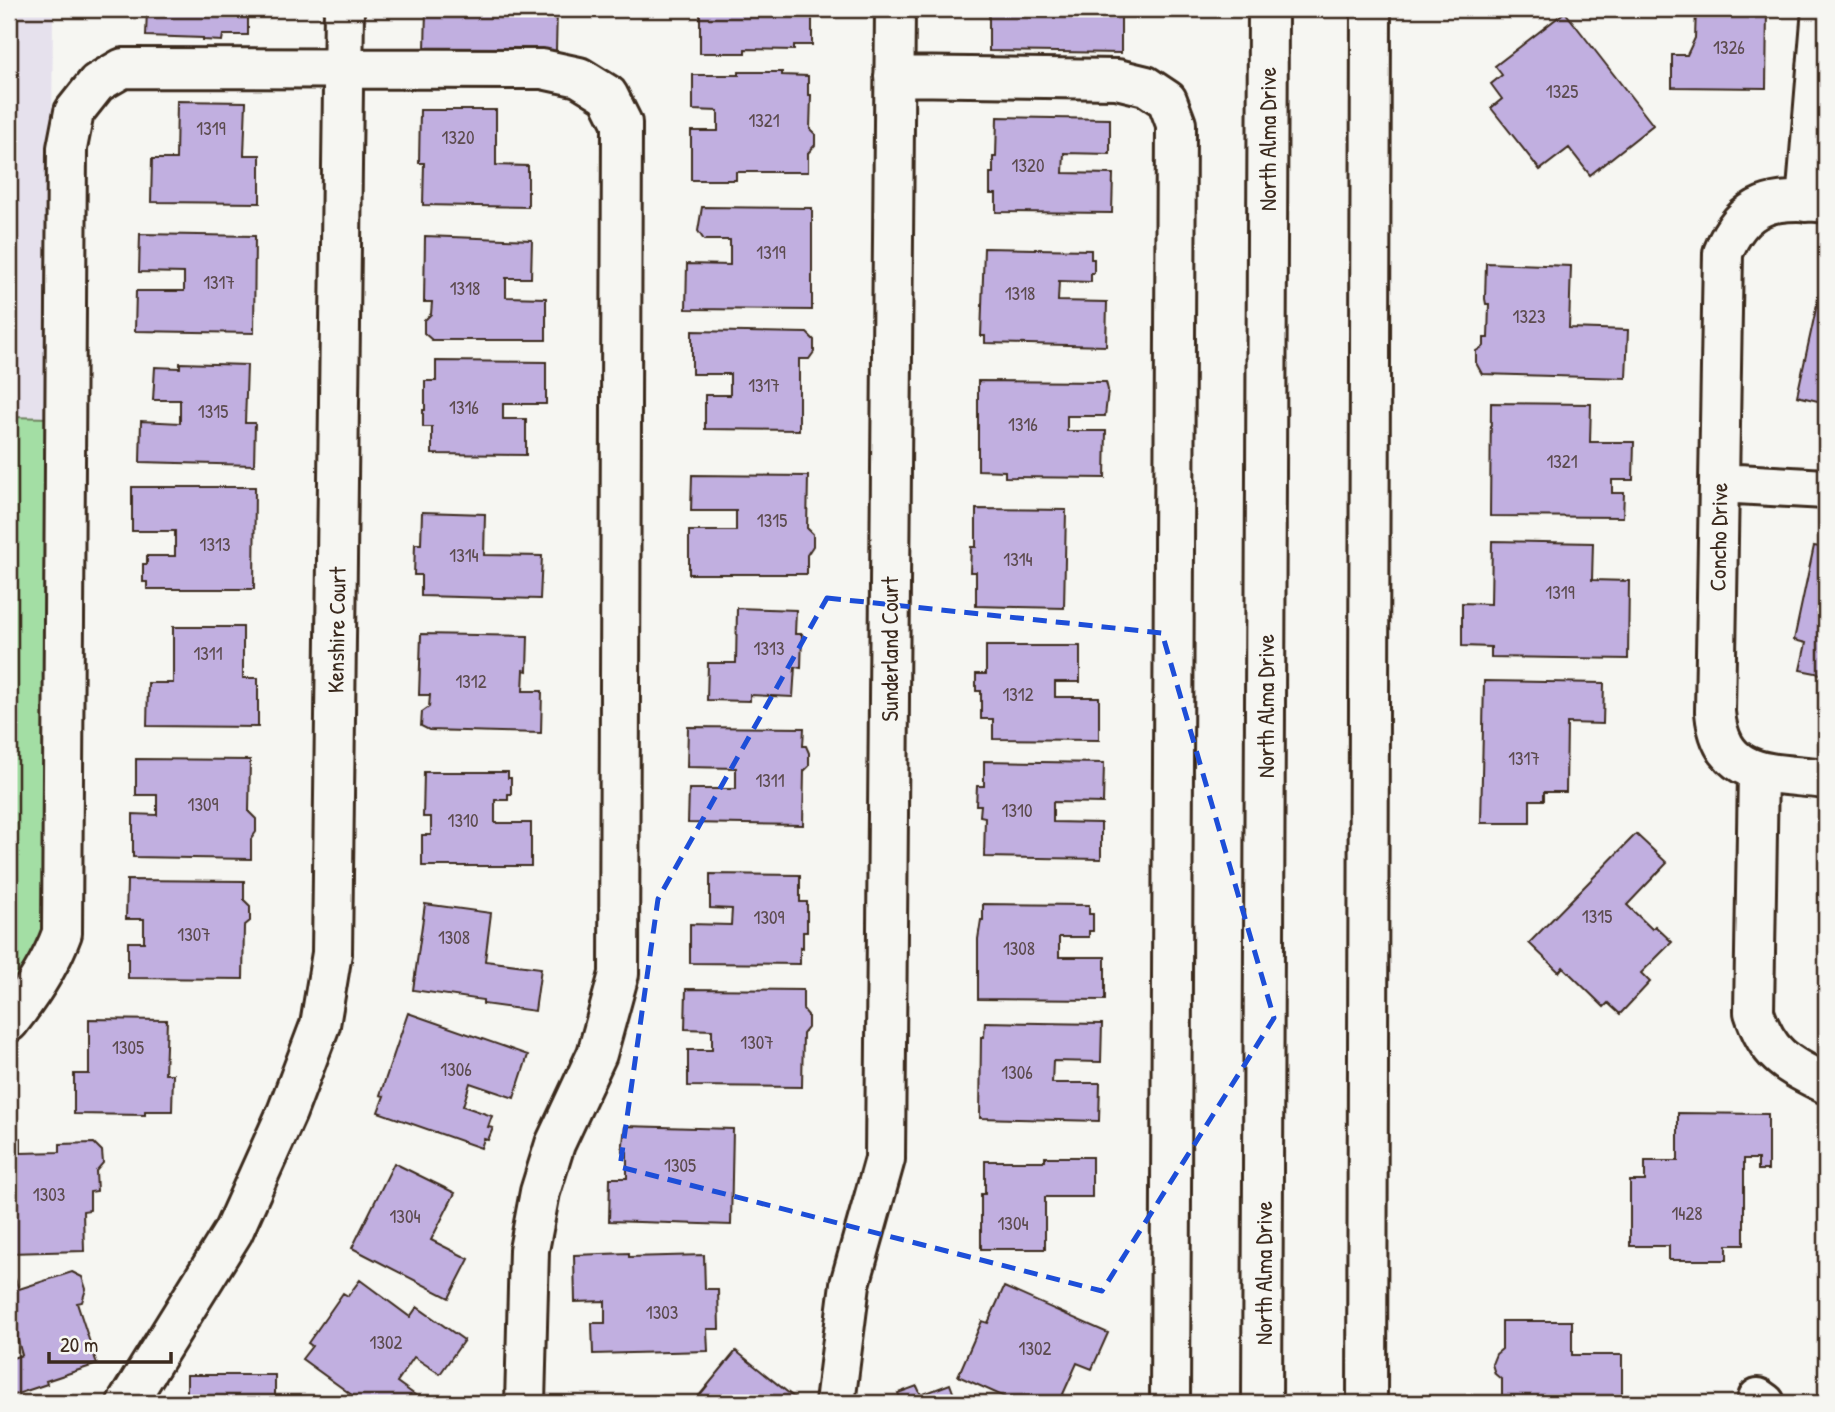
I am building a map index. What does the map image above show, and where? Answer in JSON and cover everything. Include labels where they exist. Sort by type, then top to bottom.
[{"type":"street","name":"Kenshire Court","points":[[127,1403],[233,1232],[287,1112],[320,1025],[332,953],[344,9]]},
{"type":"street","name":"Sunderland Court","points":[[835,1403],[850,1284],[885,1159],[895,9]]},
{"type":"street","name":"North Alma Drive","points":[[1262,1403],[1268,9]]},
{"type":"street","points":[[1367,1403],[1371,9]]},
{"type":"street","points":[[1816,202],[1822,9]]},
{"type":"street","points":[[9,1022],[53,956],[62,933],[67,148],[74,112],[97,83],[123,68],[542,69],[579,77],[608,95],[622,123],[619,974],[597,1054],[555,1144],[540,1192],[529,1250],[525,1403]]},
{"type":"street","points":[[894,76],[1118,79],[1146,86],[1167,100],[1176,124],[1170,1403]]},
{"type":"street","name":"Concho Drive","points":[[1816,202],[1780,200],[1760,206],[1743,218],[1731,233],[1723,253],[1715,712],[1716,732],[1725,750],[1739,764],[1758,772],[1826,779]]},
{"type":"street","points":[[1719,483],[1826,489]]},
{"type":"street","points":[[1758,772],[1754,1012],[1760,1032],[1772,1051],[1788,1065],[1826,1084]]},
{"type":"highlighted area","points":[[827,598],[1162,633],[1274,1018],[1102,1291],[620,1167],[658,899]]},
{"type":"shaded area","points":[[9,9],[53,9],[46,948],[9,993]]},
{"type":"green space","points":[[9,417],[50,418],[46,948],[9,993]]},
{"type":"building","points":[[147,9],[255,9],[255,13],[248,13],[248,35],[223,35],[222,41],[146,36]]},
{"type":"building","points":[[426,9],[557,9],[556,51],[425,49]]},
{"type":"building","points":[[812,9],[812,45],[794,45],[794,50],[745,49],[745,53],[700,53],[700,10]]},
{"type":"building","points":[[989,9],[1121,10],[1121,53],[989,51]]},
{"type":"building","points":[[1696,9],[1767,9],[1766,88],[1672,87],[1672,55],[1687,55],[1695,38]]},
{"type":"building","points":[[1565,12],[1653,125],[1590,175],[1569,148],[1540,170],[1491,108],[1502,99],[1491,84],[1502,75],[1495,66]]},
{"type":"building","points":[[739,72],[782,72],[782,75],[808,76],[808,95],[811,95],[810,129],[815,134],[815,145],[808,153],[808,172],[736,172],[736,180],[691,180],[691,131],[718,131],[718,111],[693,110],[693,75],[739,75]]},
{"type":"building","points":[[177,101],[246,102],[244,155],[260,155],[260,203],[151,202],[152,159],[176,159]]},
{"type":"building","points":[[420,110],[496,110],[496,165],[528,166],[528,207],[423,205],[424,163],[419,163]]},
{"type":"building","points":[[997,117],[1110,119],[1110,154],[1064,153],[1063,173],[1113,174],[1112,213],[996,212],[996,194],[990,194],[990,173],[993,173],[993,157],[996,157]]},
{"type":"building","points":[[702,207],[812,208],[812,310],[686,309],[687,264],[730,265],[730,240],[704,240],[698,231]]},
{"type":"building","points":[[140,234],[255,236],[254,333],[135,331],[136,291],[184,291],[184,273],[139,272]]},
{"type":"building","points":[[425,236],[532,240],[531,278],[506,278],[506,297],[546,298],[546,340],[432,340],[424,333],[424,321],[431,314],[432,302],[424,302]]},
{"type":"building","points":[[984,248],[1091,250],[1094,273],[1091,273],[1091,282],[1059,281],[1058,301],[1107,302],[1106,346],[985,343],[985,336],[981,336]]},
{"type":"building","points":[[1486,263],[1571,266],[1569,328],[1628,330],[1626,378],[1482,374],[1476,363],[1476,351],[1484,346],[1484,338],[1488,338]]},
{"type":"building","points":[[1819,295],[1826,297],[1826,403],[1797,396]]},
{"type":"building","points":[[692,331],[807,333],[814,340],[814,352],[809,359],[799,359],[799,430],[705,429],[705,395],[730,395],[730,374],[692,374]]},
{"type":"building","points":[[436,361],[546,362],[546,404],[503,404],[503,419],[526,419],[526,455],[432,454],[432,427],[423,427],[423,410],[425,381],[436,381]]},
{"type":"building","points":[[180,363],[247,365],[245,423],[255,423],[254,465],[140,462],[141,421],[180,423],[180,400],[153,400],[155,367],[180,368]]},
{"type":"building","points":[[978,381],[1106,382],[1108,390],[1105,416],[1067,416],[1067,431],[1106,431],[1105,478],[1005,477],[1005,471],[978,470]]},
{"type":"building","points":[[1491,403],[1591,404],[1590,442],[1634,442],[1633,480],[1612,480],[1612,493],[1624,493],[1623,517],[1490,516]]},
{"type":"building","points":[[692,475],[808,476],[807,528],[813,534],[813,546],[807,555],[807,574],[689,574],[689,531],[736,531],[736,511],[691,511]]},
{"type":"building","points":[[132,487],[255,487],[254,589],[147,589],[147,582],[143,582],[143,564],[147,564],[147,556],[175,556],[175,531],[132,531]]},
{"type":"building","points":[[976,509],[1066,510],[1064,608],[976,606],[976,572],[970,572],[971,547],[976,547]]},
{"type":"building","points":[[422,512],[485,514],[484,555],[542,556],[540,599],[421,596],[421,575],[414,575],[415,544],[421,544]]},
{"type":"building","points":[[1492,541],[1593,543],[1592,580],[1629,581],[1628,659],[1491,657],[1491,647],[1462,646],[1462,603],[1491,604]]},
{"type":"building","points":[[1814,546],[1826,548],[1826,675],[1800,670],[1806,643],[1794,640]]},
{"type":"building","points":[[737,608],[796,610],[795,634],[802,634],[801,668],[795,667],[793,697],[750,695],[750,701],[707,700],[708,663],[736,663]]},
{"type":"building","points":[[173,627],[243,627],[243,678],[258,678],[258,727],[147,726],[148,683],[173,683]]},
{"type":"building","points":[[421,634],[528,636],[527,671],[524,670],[523,691],[542,691],[541,733],[429,730],[421,726],[422,712],[429,707],[430,695],[419,695]]},
{"type":"building","points":[[986,646],[1080,646],[1080,682],[1055,682],[1055,697],[1099,697],[1099,740],[993,739],[993,719],[981,719],[981,691],[976,691],[976,674],[986,674]]},
{"type":"building","points":[[1484,681],[1604,683],[1603,724],[1567,723],[1566,792],[1544,792],[1544,800],[1530,800],[1530,823],[1481,823]]},
{"type":"building","points":[[688,727],[804,728],[803,746],[806,746],[809,753],[809,766],[804,771],[803,825],[688,823],[689,789],[736,789],[736,768],[687,767]]},
{"type":"building","points":[[136,759],[250,760],[249,812],[256,819],[256,832],[251,839],[251,859],[133,857],[133,814],[157,815],[157,795],[136,795]]},
{"type":"building","points":[[984,761],[1104,763],[1103,803],[1053,802],[1053,822],[1101,823],[1101,859],[984,857],[985,817],[980,816],[981,805],[976,805],[977,786],[984,786]]},
{"type":"building","points":[[424,772],[508,772],[508,778],[511,778],[511,794],[508,794],[508,800],[495,800],[495,823],[531,823],[531,866],[422,866],[422,835],[431,835],[431,817],[423,817]]},
{"type":"building","points":[[1636,834],[1667,863],[1627,905],[1652,929],[1655,926],[1672,942],[1641,973],[1650,982],[1620,1014],[1608,1003],[1604,1007],[1563,967],[1559,972],[1529,943]]},
{"type":"building","points":[[710,874],[800,875],[800,902],[807,902],[807,932],[803,932],[800,964],[690,963],[690,924],[731,925],[732,909],[710,908]]},
{"type":"building","points":[[127,880],[244,881],[244,900],[250,906],[250,921],[244,926],[243,979],[128,978],[128,942],[144,942],[144,919],[126,919]]},
{"type":"building","points":[[425,904],[491,913],[485,961],[541,968],[535,1011],[413,990]]},
{"type":"building","points":[[983,904],[1089,905],[1089,914],[1093,914],[1093,931],[1089,931],[1089,937],[1059,937],[1059,957],[1105,957],[1105,1000],[978,999],[978,939],[983,920]]},
{"type":"building","points":[[686,989],[803,990],[803,1009],[808,1015],[808,1028],[803,1034],[802,1087],[688,1086],[688,1050],[712,1050],[712,1030],[685,1029]]},
{"type":"building","points":[[408,1013],[528,1055],[514,1098],[470,1083],[463,1106],[492,1116],[488,1127],[493,1128],[481,1148],[378,1112],[384,1096],[380,1095]]},
{"type":"building","points":[[89,1019],[167,1020],[165,1074],[173,1074],[172,1111],[145,1111],[145,1115],[74,1114],[74,1074],[89,1074]]},
{"type":"building","points":[[985,1022],[1102,1024],[1101,1062],[1053,1061],[1052,1083],[1100,1083],[1099,1121],[980,1118],[981,1037],[984,1037]]},
{"type":"building","points":[[1678,1113],[1768,1114],[1768,1170],[1758,1170],[1758,1159],[1744,1159],[1744,1245],[1727,1245],[1727,1260],[1669,1260],[1669,1246],[1630,1246],[1630,1181],[1645,1181],[1645,1161],[1678,1161]]},
{"type":"building","points":[[625,1126],[733,1129],[731,1225],[609,1221],[610,1178],[627,1178],[627,1152],[622,1152]]},
{"type":"building","points":[[21,1138],[21,1153],[60,1152],[60,1144],[94,1143],[102,1151],[103,1163],[96,1171],[97,1191],[90,1192],[90,1210],[83,1211],[84,1251],[9,1253],[9,1216],[14,1216],[14,1197],[9,1197],[9,1139]]},
{"type":"building","points":[[1045,1157],[1092,1157],[1092,1197],[1045,1197],[1045,1249],[981,1249],[981,1194],[985,1194],[985,1161],[1045,1161]]},
{"type":"building","points":[[394,1163],[455,1193],[431,1240],[469,1259],[449,1298],[352,1248]]},
{"type":"building","points":[[629,1253],[629,1257],[704,1255],[705,1289],[718,1289],[719,1329],[707,1329],[708,1351],[593,1354],[592,1323],[605,1323],[605,1301],[575,1302],[574,1255]]},
{"type":"building","points":[[72,1272],[82,1277],[86,1289],[82,1302],[77,1303],[97,1364],[11,1396],[9,1359],[22,1355],[13,1323],[9,1325],[9,1281],[15,1279],[19,1289]]},
{"type":"building","points":[[360,1280],[410,1317],[417,1307],[464,1340],[440,1374],[414,1357],[397,1382],[422,1400],[420,1403],[363,1403],[302,1359],[312,1346],[308,1343],[343,1293],[348,1296]]},
{"type":"building","points":[[1004,1287],[1108,1333],[1092,1369],[1077,1363],[1059,1403],[1033,1403],[1021,1398],[1018,1403],[958,1376],[982,1321],[988,1323]]},
{"type":"building","points":[[1502,1321],[1572,1321],[1572,1355],[1622,1355],[1622,1400],[1608,1400],[1608,1403],[1483,1403],[1502,1402],[1502,1380],[1495,1374],[1492,1364],[1496,1354],[1502,1349]]},
{"type":"building","points":[[736,1351],[801,1403],[693,1403]]},
{"type":"building","points":[[187,1375],[275,1375],[275,1403],[179,1403],[179,1397],[187,1397]]},
{"type":"building","points":[[950,1384],[957,1403],[886,1403],[900,1398],[898,1393],[917,1386],[921,1395]]}]
